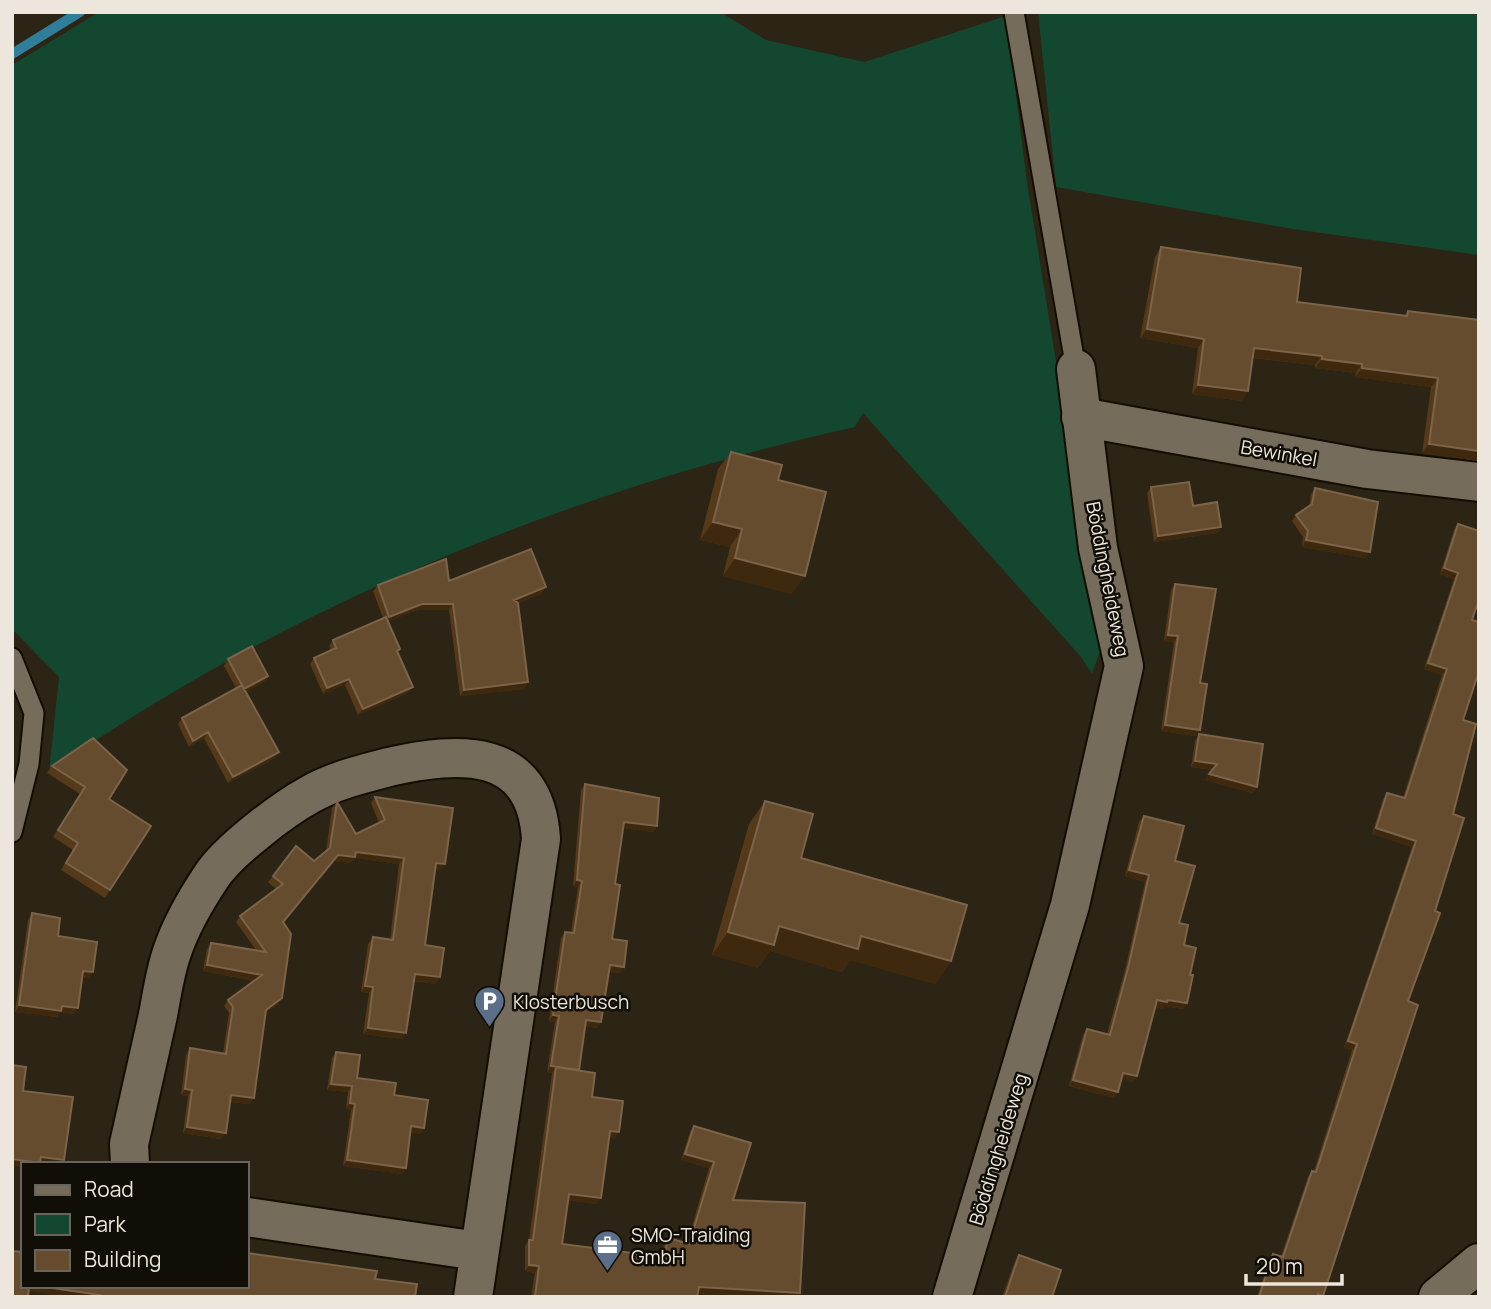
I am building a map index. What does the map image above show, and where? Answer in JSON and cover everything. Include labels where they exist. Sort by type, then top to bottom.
[{"type":"street","name":"Böddingheideweg","points":[[952,1297],[1070,905],[1125,666],[1098,548],[1076,369]]},
{"type":"street","name":"Bewinkel","points":[[1081,417],[1367,469],[1479,482]]},
{"type":"street","points":[[130,1162],[129,1144],[172,951],[212,875],[267,824],[310,794],[357,775],[421,760],[458,757],[490,762],[512,773],[530,792],[540,812],[541,839],[473,1297]]},
{"type":"street","points":[[248,1217],[478,1251]]},
{"type":"street","points":[[1438,1297],[1479,1263]]},
{"type":"lane","name":"Böddingheideweg","points":[[1014,12],[1076,369]]},
{"type":"lane","points":[[12,659],[34,713],[29,764],[12,832]]},
{"type":"green space","points":[[99,12],[720,12],[766,40],[864,62],[1006,16],[1027,182],[1102,646],[1092,674],[1081,657],[863,413],[855,427],[749,453],[643,484],[538,520],[435,560],[334,606],[236,656],[141,712],[49,772],[59,677],[12,629],[12,65]]},
{"type":"green space","points":[[1038,12],[1479,12],[1479,255],[1293,229],[1056,187]]},
{"type":"building","points":[[1161,247],[1301,268],[1297,302],[1407,316],[1408,311],[1479,320],[1479,451],[1429,444],[1438,378],[1362,368],[1362,364],[1322,359],[1322,356],[1254,348],[1248,391],[1198,385],[1204,339],[1147,329]]},
{"type":"building","points":[[731,452],[782,465],[778,480],[826,492],[805,576],[735,558],[742,529],[713,522]]},
{"type":"building","points":[[1189,482],[1193,506],[1217,502],[1221,527],[1158,536],[1151,487]]},
{"type":"building","points":[[1315,488],[1378,502],[1370,552],[1306,540],[1308,531],[1296,515],[1312,504]]},
{"type":"building","points":[[1458,524],[1479,531],[1479,599],[1472,620],[1479,622],[1479,671],[1463,720],[1476,724],[1453,814],[1464,818],[1435,911],[1440,913],[1408,1001],[1418,1005],[1323,1296],[1259,1297],[1273,1254],[1283,1257],[1312,1171],[1316,1172],[1357,1044],[1348,1041],[1416,841],[1376,828],[1387,793],[1405,798],[1447,669],[1428,663],[1458,573],[1444,568]]},
{"type":"building","points":[[531,549],[546,587],[514,600],[518,603],[528,682],[464,690],[453,604],[422,604],[389,617],[378,585],[446,559],[449,581]]},
{"type":"building","points":[[1175,584],[1216,589],[1200,683],[1207,684],[1200,730],[1165,725],[1178,636],[1168,635]]},
{"type":"building","points":[[386,617],[413,687],[363,709],[349,679],[327,688],[314,658],[336,648],[333,640]]},
{"type":"building","points":[[252,646],[268,676],[244,689],[228,659]]},
{"type":"building","points":[[242,685],[279,752],[233,777],[208,732],[193,741],[182,718]]},
{"type":"building","points":[[1199,734],[1263,744],[1257,787],[1209,774],[1217,764],[1195,761]]},
{"type":"building","points":[[93,738],[127,770],[109,799],[151,826],[110,890],[66,863],[78,843],[58,830],[85,787],[52,766]]},
{"type":"building","points":[[585,784],[659,798],[657,826],[624,822],[615,884],[620,885],[612,939],[627,941],[624,967],[610,965],[601,1022],[586,1020],[579,1070],[551,1066],[559,1016],[553,1015],[565,932],[574,933],[582,881],[577,880]]},
{"type":"building","points":[[375,797],[453,808],[445,864],[436,863],[425,945],[444,948],[440,977],[415,974],[406,1033],[368,1028],[373,987],[365,986],[373,937],[393,940],[404,858],[356,852],[355,857],[338,855],[283,922],[291,934],[282,998],[266,1010],[254,1098],[231,1095],[226,1133],[187,1127],[192,1090],[185,1089],[190,1048],[226,1054],[233,1007],[228,1000],[262,975],[207,965],[211,943],[266,952],[240,916],[283,884],[273,876],[296,846],[314,861],[330,848],[337,802],[356,834],[385,820]]},
{"type":"building","points":[[765,801],[813,814],[801,858],[967,905],[951,961],[861,936],[858,949],[779,926],[774,945],[728,932]]},
{"type":"building","points":[[1144,816],[1184,826],[1175,861],[1195,866],[1179,923],[1188,925],[1184,945],[1196,948],[1187,1003],[1157,1000],[1137,1076],[1123,1073],[1118,1092],[1073,1080],[1087,1029],[1110,1035],[1149,875],[1129,870]]},
{"type":"building","points":[[32,913],[60,918],[58,936],[97,942],[93,972],[83,971],[78,1008],[62,1006],[61,1011],[19,1005]]},
{"type":"building","points":[[336,1052],[360,1055],[357,1078],[396,1083],[394,1095],[428,1100],[424,1128],[411,1126],[406,1168],[347,1160],[355,1104],[350,1103],[352,1086],[331,1084]]},
{"type":"building","points":[[12,1065],[26,1067],[23,1091],[73,1097],[64,1160],[41,1157],[40,1162],[33,1162],[12,1159]]},
{"type":"building","points":[[556,1067],[595,1073],[592,1097],[623,1101],[619,1132],[610,1131],[601,1198],[569,1194],[562,1244],[663,1257],[669,1238],[689,1244],[714,1162],[685,1154],[694,1126],[751,1143],[733,1200],[805,1203],[800,1293],[699,1287],[697,1297],[535,1297],[539,1266],[529,1265],[529,1240],[533,1240]]},
{"type":"building","points":[[12,1251],[21,1252],[21,1288],[29,1288],[28,1297],[12,1297]]},
{"type":"building","points":[[248,1253],[377,1271],[375,1279],[417,1284],[415,1297],[100,1295],[53,1288],[248,1288]]},
{"type":"building","points":[[1019,1255],[1061,1270],[1052,1297],[1005,1297]]},
{"type":"waterway","points":[[12,54],[80,12]]},
{"type":"place","name":"Klosterbusch","points":[[490,1029]]},
{"type":"place","name":"SMO-Traiding GmbH","points":[[608,1273]]}]
